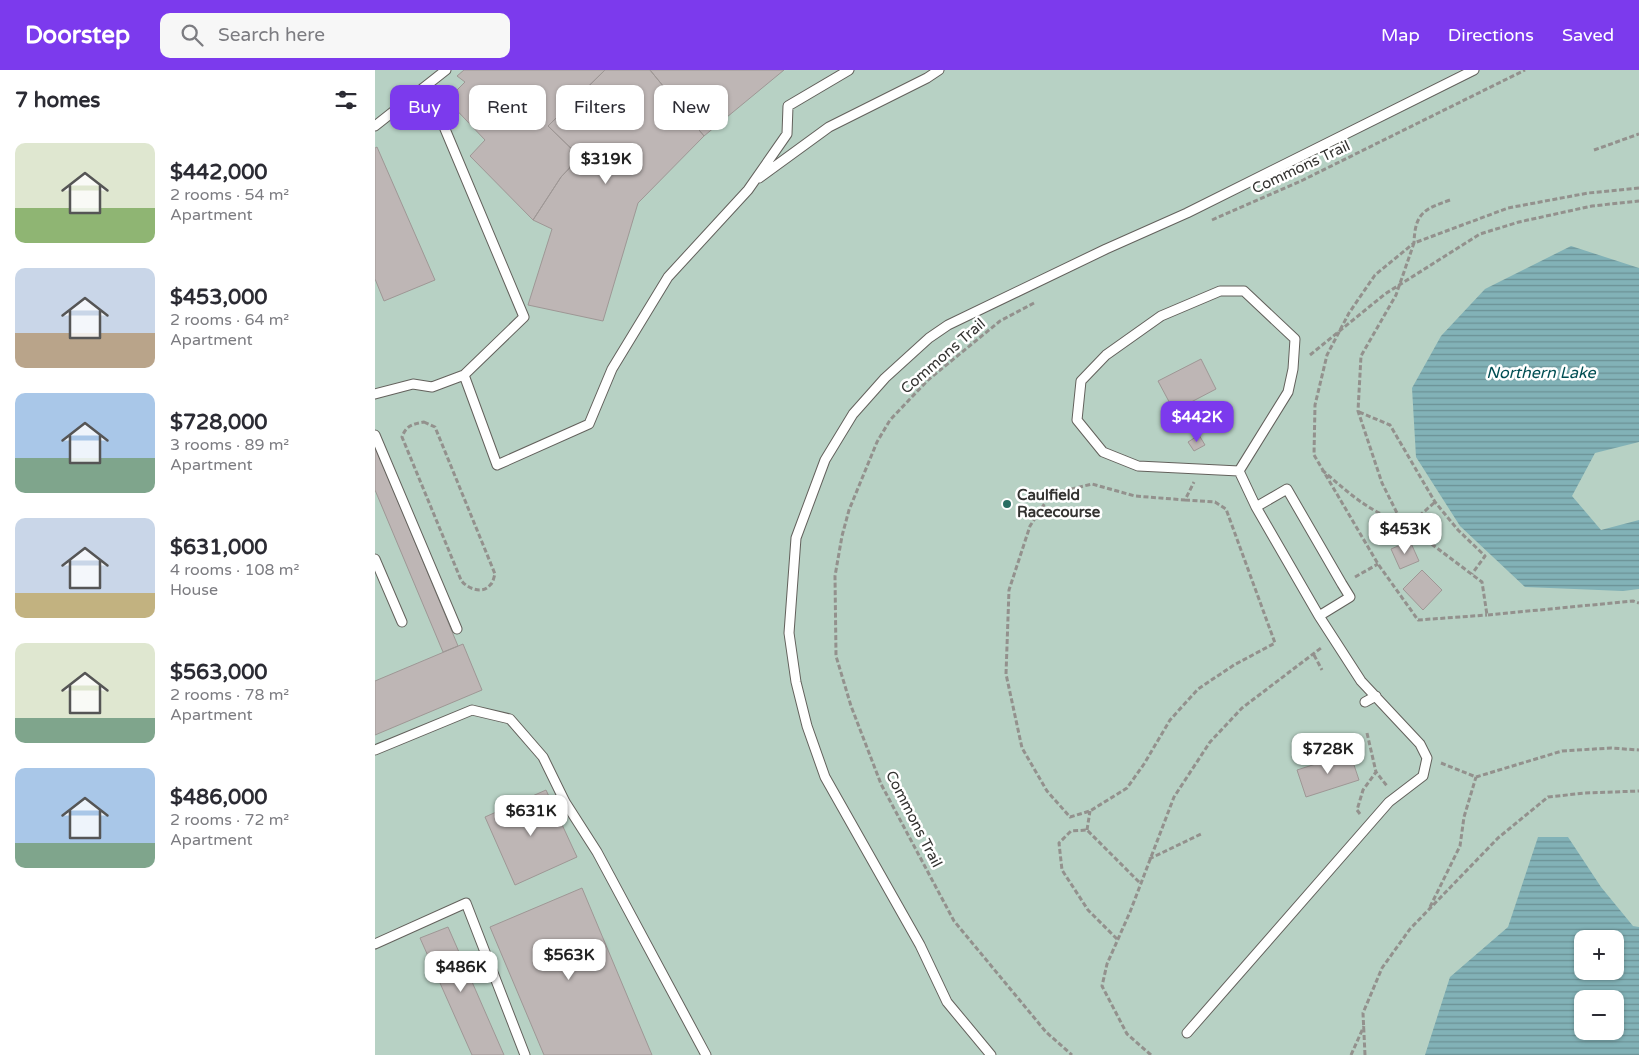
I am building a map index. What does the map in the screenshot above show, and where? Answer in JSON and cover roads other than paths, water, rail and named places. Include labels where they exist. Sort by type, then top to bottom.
[{"type":"lane","points":[[427,85],[446,70]]},
{"type":"lane","points":[[464,375],[497,465],[589,424],[613,369],[668,277],[753,183],[787,134],[789,106],[849,70]]},
{"type":"lane","points":[[753,183],[829,127],[927,78],[939,70]]},
{"type":"lane","points":[[991,1055],[947,1002],[920,944],[825,777],[807,726],[796,682],[789,633],[791,593],[796,538],[825,460],[853,414],[885,378],[929,338],[949,325],[1106,249],[1187,213],[1474,70]]},
{"type":"lane","points":[[375,126],[390,114]]},
{"type":"lane","points":[[375,394],[413,384],[433,387],[464,375],[524,317],[445,130]]},
{"type":"lane","points":[[1220,291],[1244,291],[1295,339],[1293,369],[1288,392],[1239,471],[1200,471],[1138,466],[1103,452],[1077,420],[1081,381],[1107,355],[1161,316],[1220,291]]},
{"type":"lane","points":[[375,435],[457,629]]},
{"type":"lane","points":[[1187,1033],[1389,802],[1423,776],[1427,758],[1420,744],[1361,682],[1319,616],[1256,507],[1239,471]]},
{"type":"lane","points":[[1256,507],[1287,488],[1350,597],[1319,616]]},
{"type":"lane","points":[[375,558],[401,622]]},
{"type":"lane","points":[[1365,702],[1376,696]]},
{"type":"lane","points":[[375,750],[472,710],[510,719],[543,757],[565,802],[597,852],[706,1055]]},
{"type":"lane","points":[[375,944],[466,903],[525,1055]]},
{"type":"water","name":"Northern Lake","points":[[1571,246],[1639,268],[1639,442],[1595,453],[1572,496],[1601,530],[1639,520],[1639,589],[1623,591],[1525,587],[1460,526],[1416,457],[1412,388],[1441,336],[1485,289]]},
{"type":"water","points":[[1538,837],[1568,837],[1601,887],[1633,926],[1639,927],[1639,1055],[1425,1055],[1450,977],[1508,927]]},
{"type":"place","name":"Caulfield Racecourse","points":[[1007,504]]}]
